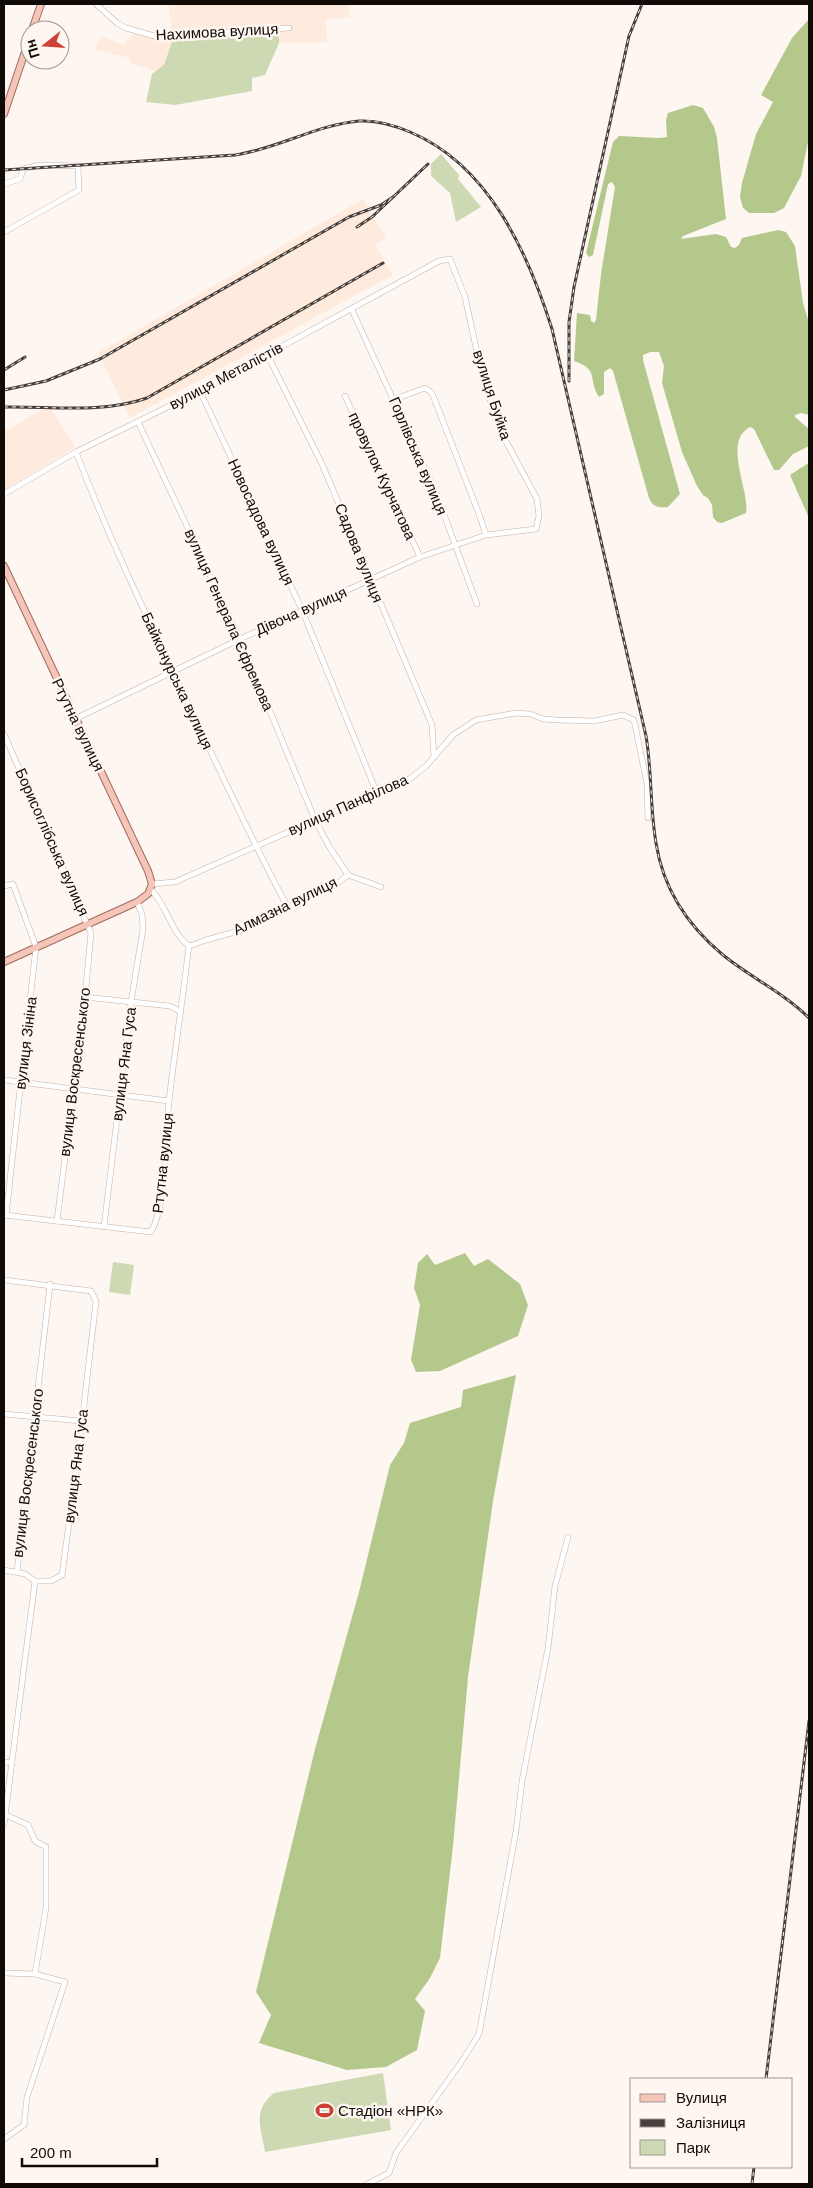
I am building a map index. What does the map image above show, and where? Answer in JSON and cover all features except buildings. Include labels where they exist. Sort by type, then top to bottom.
[{"type":"main road","points":[[35,20],[41,4]]},
{"type":"main road","points":[[4,114],[20,67]]},
{"type":"main road","name":"Ртутна вулиця","points":[[4,566],[148,871],[151,888]]},
{"type":"main road","points":[[4,962],[137,902],[151,888]]},
{"type":"street","name":"Нахимова вулиця","points":[[96,4],[117,23],[126,28],[158,36],[289,28]]},
{"type":"street","points":[[4,184],[20,179],[23,169],[40,165],[70,164],[78,166],[79,190],[4,232]]},
{"type":"street","name":"вулиця Металістів","points":[[4,494],[76,452],[200,391],[439,261],[450,259]]},
{"type":"street","name":"вулиця Буйка","points":[[450,259],[465,297],[482,375],[500,430],[537,499],[539,516],[536,529]]},
{"type":"street","name":"Горлівська вулиця","points":[[352,310],[395,399],[436,493],[477,604]]},
{"type":"street","name":"Садова вулиця","points":[[266,354],[322,464],[432,725],[434,757]]},
{"type":"street","points":[[395,399],[425,388],[432,393],[486,535]]},
{"type":"street","name":"Новосадова вулиця","points":[[200,391],[302,610],[377,793]]},
{"type":"street","name":"провулок Курчатова","points":[[345,396],[420,557]]},
{"type":"street","name":"вулиця Генерала Єфремова","points":[[138,422],[240,639],[315,820]]},
{"type":"street","name":"Байконурська вулиця","points":[[76,452],[98,510],[255,846],[287,906]]},
{"type":"street","name":"Дівоча вулиця","points":[[75,719],[240,639],[420,557],[486,535],[536,529]]},
{"type":"street","name":"вулиця Панфілова","points":[[151,888],[175,882],[411,778],[434,757],[453,735],[476,720],[516,713],[530,714],[544,719],[594,721],[624,715],[634,720],[647,784],[648,818]]},
{"type":"street","name":"Борисоглібська вулиця","points":[[4,734],[88,923]]},
{"type":"street","name":"Алмазна вулиця","points":[[189,946],[242,930],[348,875],[330,848],[315,820]]},
{"type":"street","points":[[348,875],[381,887]]},
{"type":"street","name":"вулиця Зініна","points":[[4,886],[13,884],[36,947],[5,1215]]},
{"type":"street","name":"Ртутна вулиця","points":[[5,1215],[151,1232],[157,1222],[163,1181],[169,1102],[189,946],[167,917],[151,888]]},
{"type":"street","name":"вулиця Яна Гуса","points":[[104,1227],[131,1002],[143,929],[142,914],[137,902]]},
{"type":"street","name":"вулиця Воскресенського","points":[[58,1221],[85,997],[91,933],[88,923]]},
{"type":"street","points":[[85,997],[170,1006],[181,1012]]},
{"type":"street","points":[[4,1080],[169,1102]]},
{"type":"street","points":[[4,1280],[50,1284]]},
{"type":"street","name":"вулиця Воскресенського","points":[[17,1572],[50,1284]]},
{"type":"street","name":"вулиця Яна Гуса","points":[[35,1581],[51,1581],[62,1575],[96,1301],[91,1291],[50,1284]]},
{"type":"street","points":[[4,1414],[81,1420]]},
{"type":"street","points":[[367,2184],[389,2174],[396,2153],[460,2064],[479,2034],[514,1840],[522,1781],[545,1665],[555,1586],[568,1537]]},
{"type":"street","points":[[4,1570],[25,1574],[35,1581],[4,1824]]},
{"type":"street","points":[[4,1762],[12,1763]]},
{"type":"street","points":[[4,1814],[28,1825],[35,1841],[46,1847],[46,1908],[35,1974]]},
{"type":"street","points":[[4,1973],[35,1974],[65,1982],[27,2097],[24,2125],[4,2139]]},
{"type":"shaded area","points":[[168,4],[349,4],[350,17],[326,20],[327,42],[279,43],[278,24],[173,35]]},
{"type":"shaded area","points":[[134,33],[173,35],[164,65],[156,71],[130,63],[130,58],[95,49],[101,36],[123,45]]},
{"type":"shaded area","points":[[363,199],[386,238],[375,245],[393,275],[130,418],[98,353]]},
{"type":"shaded area","points":[[49,406],[75,447],[4,490],[4,429],[5,431]]},
{"type":"green space","points":[[809,19],[809,137],[801,176],[784,208],[774,213],[749,213],[743,208],[740,197],[742,183],[756,134],[773,102],[761,95],[792,38]]},
{"type":"green space","points":[[279,24],[279,43],[265,75],[252,78],[252,91],[175,105],[146,102],[152,74],[164,65],[173,35]]},
{"type":"green space","points":[[693,105],[703,108],[714,127],[717,138],[726,219],[683,236],[681,239],[716,234],[726,237],[731,247],[735,248],[739,245],[742,238],[778,230],[786,232],[795,246],[803,303],[809,323],[809,415],[801,413],[795,415],[795,417],[809,429],[809,446],[793,454],[779,470],[774,470],[754,429],[750,427],[742,434],[738,444],[737,455],[746,503],[746,513],[722,523],[717,522],[713,517],[712,505],[697,486],[682,452],[662,383],[664,366],[659,352],[650,352],[643,355],[643,360],[680,494],[668,507],[656,506],[649,498],[613,371],[610,368],[604,372],[604,394],[599,397],[590,371],[582,364],[574,361],[577,313],[590,315],[591,321],[594,323],[596,320],[601,274],[615,187],[612,182],[608,184],[593,255],[589,257],[586,253],[613,142],[619,136],[667,137],[666,120],[668,113]]},
{"type":"green space","points":[[441,154],[459,175],[458,179],[481,207],[456,222],[450,193],[431,176],[431,164]]},
{"type":"green space","points":[[809,464],[809,518],[790,475]]},
{"type":"green space","points":[[465,1253],[474,1266],[488,1259],[520,1284],[528,1305],[518,1336],[440,1371],[416,1372],[411,1360],[420,1305],[414,1288],[418,1263],[427,1254],[435,1265]]},
{"type":"green space","points":[[113,1262],[134,1265],[130,1295],[109,1292]]},
{"type":"green space","points":[[516,1375],[493,1501],[468,1677],[453,1846],[440,1958],[430,1978],[415,1999],[425,2011],[417,2050],[386,2067],[347,2070],[259,2043],[271,2015],[256,1992],[315,1749],[359,1592],[390,1465],[404,1443],[410,1423],[461,1407],[463,1390]]},
{"type":"green space","name":"Стадіон «НРК»","points":[[383,2073],[391,2130],[265,2152],[260,2127],[260,2113],[267,2100],[274,2093]]},
{"type":"railway","points":[[569,381],[569,322],[574,287],[629,36],[642,4]]},
{"type":"railway","points":[[4,170],[235,155],[266,148],[327,127],[359,121],[372,121],[410,132],[438,147],[462,166],[502,214],[531,271],[552,329],[646,736],[654,830],[659,860],[664,875],[671,891],[688,919],[710,944],[733,963],[789,1001],[809,1018]]},
{"type":"railway","points":[[357,227],[372,217],[428,164]]},
{"type":"railway","points":[[4,390],[46,381],[100,359],[349,217],[381,205],[393,197]]},
{"type":"railway","points":[[4,407],[94,408],[130,403],[147,398],[383,263]]},
{"type":"railway","points":[[4,370],[25,357]]},
{"type":"railway","points":[[766,2078],[809,1721]]},
{"type":"railway","points":[[752,2184],[754,2168]]},
{"type":"place","name":"Стадіон «НРК»","points":[[324,2111]]}]
